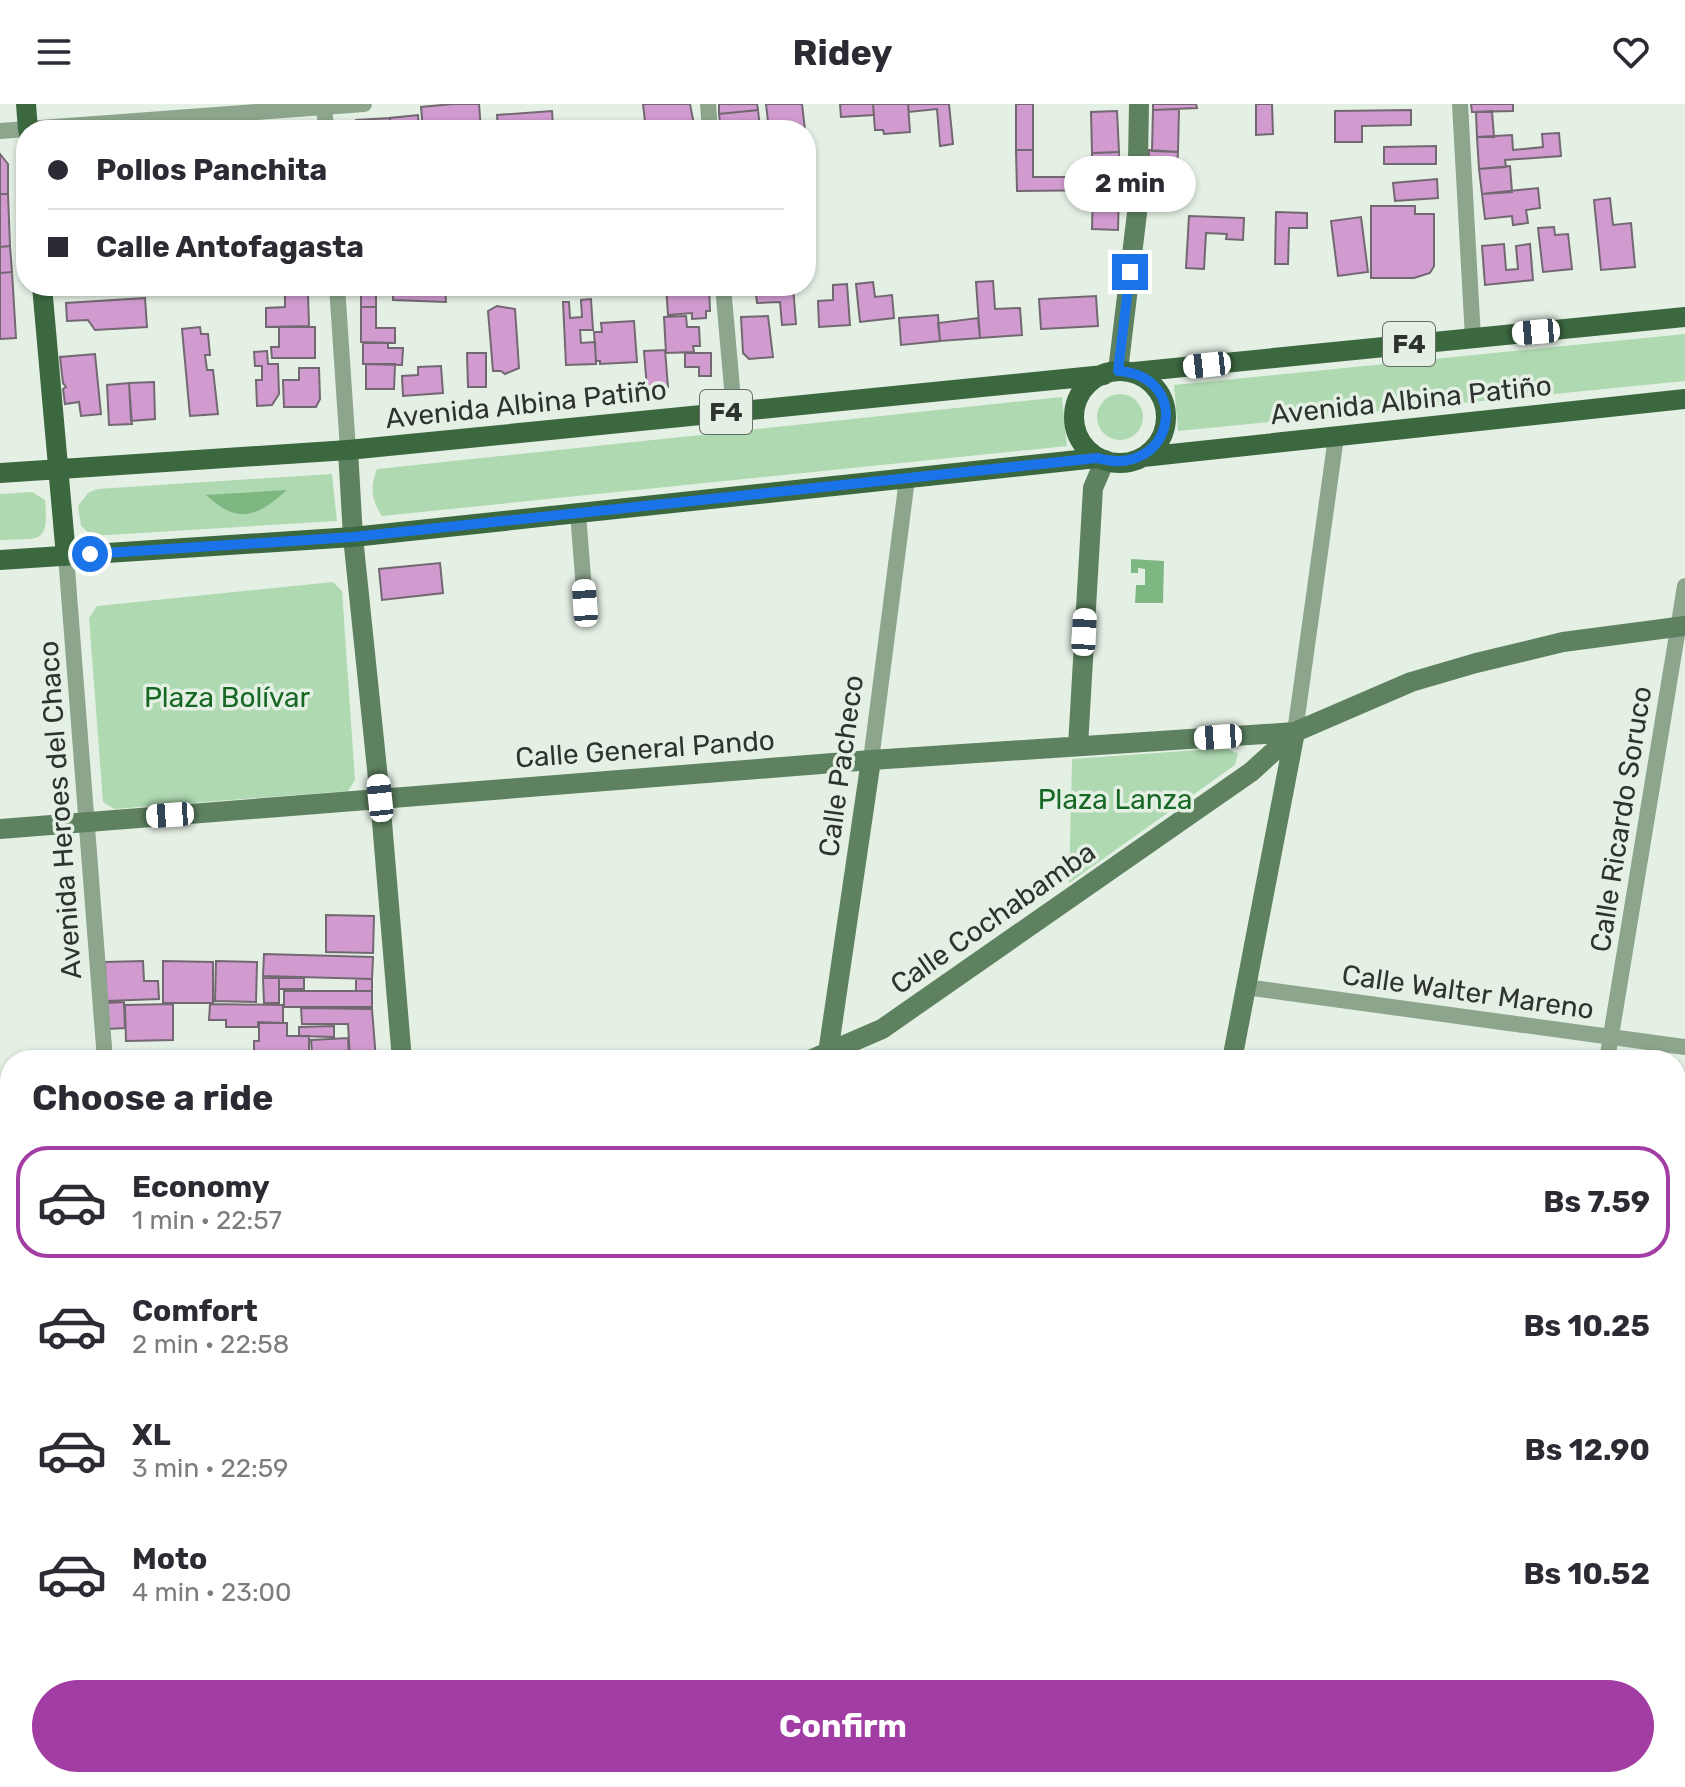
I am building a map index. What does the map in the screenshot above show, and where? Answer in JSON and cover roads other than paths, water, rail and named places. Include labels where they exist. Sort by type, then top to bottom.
[{"type":"main road","points":[[1119,373],[1137,213],[1139,104]]},
{"type":"main road","points":[[43,296],[66,556]]},
{"type":"main road","name":"Avenida Albina Patiño","points":[[0,473],[348,450],[1685,317]]},
{"type":"main road","points":[[0,560],[353,537],[1101,459],[1128,462],[1143,457],[1155,447],[1163,434],[1167,419],[1165,404],[1150,381],[1119,373],[1091,381],[1081,393],[1075,407],[1074,421],[1078,436],[1101,459]]},
{"type":"main road","name":"Avenida Albina Patiño","points":[[1143,457],[1685,399]]},
{"type":"main road","points":[[348,450],[353,537],[380,798],[401,1050]]},
{"type":"main road","points":[[1078,746],[1093,488],[1101,459]]},
{"type":"main road","name":"Calle Cochabamba","points":[[837,1050],[882,1029],[1251,772],[1295,732],[1411,682],[1476,663],[1563,642],[1682,626]]},
{"type":"main road","points":[[1234,1050],[1295,732]]},
{"type":"main road","name":"Calle General Pando","points":[[0,829],[871,760],[1295,732]]},
{"type":"main road","name":"Calle Pacheco","points":[[823,1050],[871,760]]},
{"type":"street","points":[[151,120],[364,104]]},
{"type":"street","points":[[1460,104],[1473,338]]},
{"type":"street","points":[[338,296],[348,450]]},
{"type":"street","points":[[724,296],[734,411]]},
{"type":"street","points":[[1295,732],[1336,437]]},
{"type":"street","name":"Calle Pacheco","points":[[871,760],[907,479]]},
{"type":"street","points":[[578,513],[585,603]]},
{"type":"street","name":"Avenida Heroes del Chaco","points":[[66,556],[104,1050]]},
{"type":"street","name":"Calle Ricardo Soruco","points":[[1609,1050],[1682,626],[1685,586]]},
{"type":"street","name":"Calle Walter Mareno","points":[[1245,987],[1685,1047]]},
{"type":"park label","name":"Plaza Bolívar","points":[[227,697]]},
{"type":"park label","name":"Plaza Lanza","points":[[1115,799]]}]
